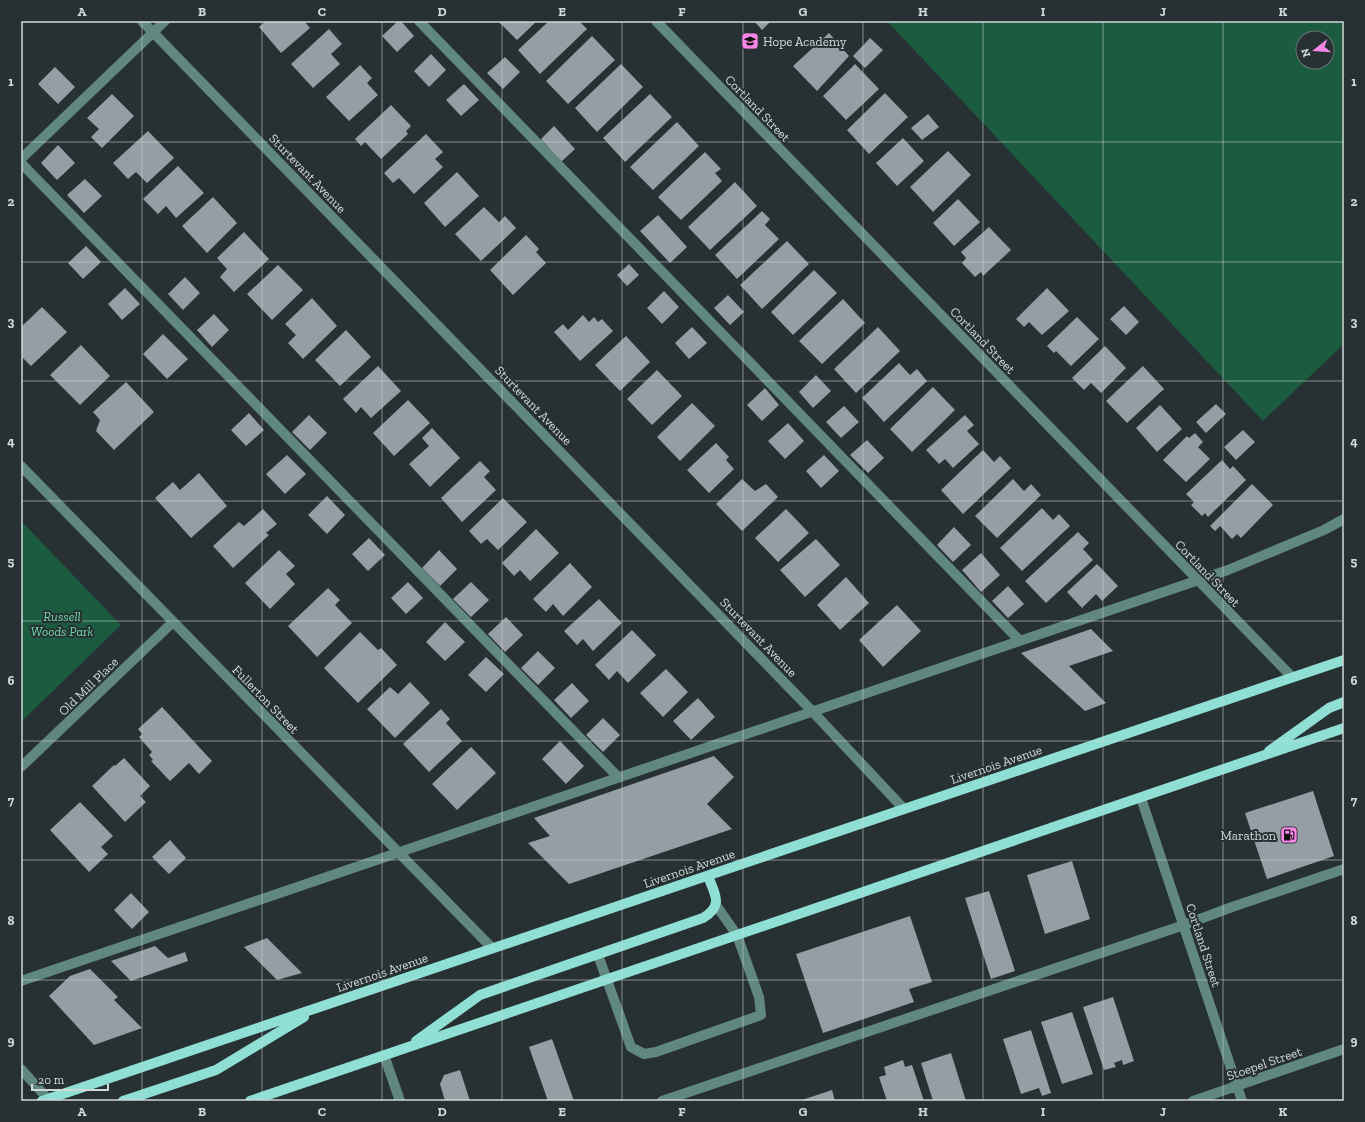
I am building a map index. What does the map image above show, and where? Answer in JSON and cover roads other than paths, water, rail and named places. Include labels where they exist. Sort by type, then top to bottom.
[{"type":"main road","name":"Livernois Avenue","points":[[45,1100],[1344,660]]},
{"type":"main road","points":[[1261,757],[1329,708],[1344,702]]},
{"type":"main road","points":[[250,1101],[1344,728]]},
{"type":"main road","points":[[406,1048],[480,995],[692,923],[708,915],[714,910],[716,898],[708,876]]},
{"type":"main road","points":[[123,1101],[216,1070],[321,1007]]},
{"type":"street","name":"Sturtevant Avenue","points":[[142,21],[812,711],[904,809]]},
{"type":"street","points":[[21,159],[165,21]]},
{"type":"street","points":[[419,21],[1020,640]]},
{"type":"street","name":"Cortland Street","points":[[656,21],[1292,678]]},
{"type":"street","points":[[21,163],[618,777]]},
{"type":"street","name":"Fullerton Street","points":[[21,466],[492,948]]},
{"type":"street","points":[[21,981],[1228,570],[1324,530],[1344,519]]},
{"type":"street","name":"Old Mill Place","points":[[21,768],[173,622]]},
{"type":"street","name":"Cortland Street","points":[[1141,798],[1242,1101]]},
{"type":"street","points":[[662,1101],[1184,925],[1344,869]]},
{"type":"street","points":[[598,955],[631,1047],[644,1054],[656,1052],[761,1015],[758,997],[737,935],[716,905]]},
{"type":"street","name":"Stoepel Street","points":[[1193,1101],[1344,1049]]},
{"type":"street","points":[[384,1056],[400,1101]]},
{"type":"street","points":[[21,1069],[45,1100]]},
{"type":"place","name":"Hope Academy","points":[[750,41]]},
{"type":"place","name":"Marathon","points":[[1289,835]]},
{"type":"park label","name":"Russell Woods Park","points":[[62,624]]}]
